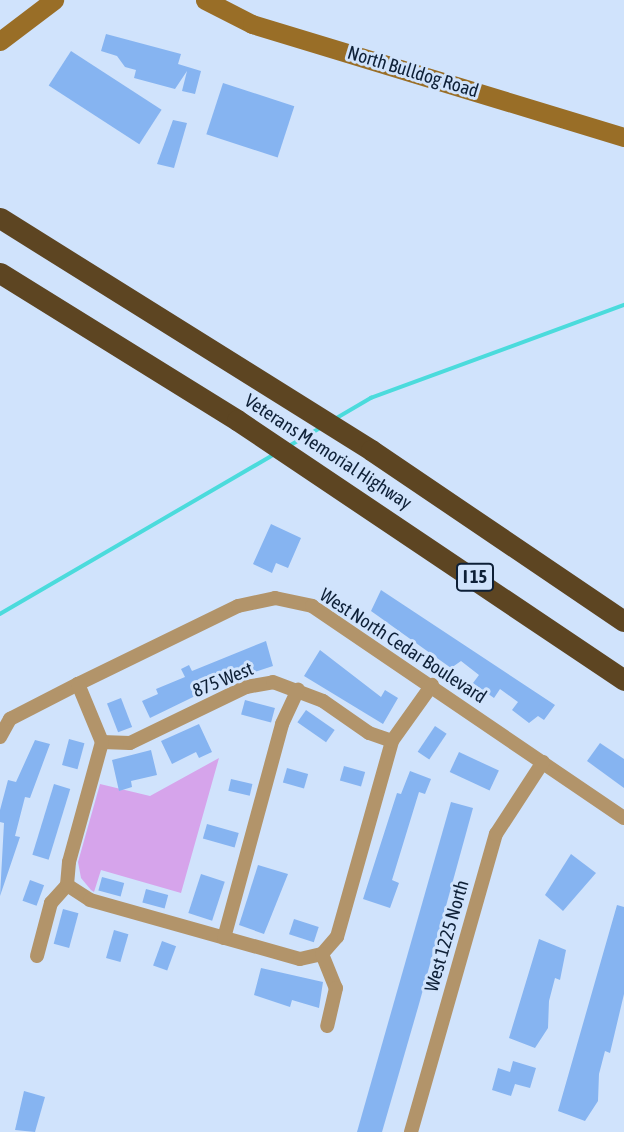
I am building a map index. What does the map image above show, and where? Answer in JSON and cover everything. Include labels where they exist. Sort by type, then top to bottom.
[{"type":"highway","name":"Veterans Memorial Highway","points":[[0,218],[372,450],[624,621]]},
{"type":"highway","name":"Veterans Memorial Highway","points":[[0,274],[237,420],[624,680]]},
{"type":"street","points":[[0,41],[54,0]]},
{"type":"street","name":"North Bulldog Road","points":[[205,0],[252,24],[624,137]]},
{"type":"street","name":"West North Cedar Boulevard","points":[[0,737],[10,719],[78,684],[238,606],[275,598],[312,606],[624,818]]},
{"type":"street","name":"875 West","points":[[102,742],[130,743],[246,687],[273,682],[298,689],[369,733],[392,741]]},
{"type":"street","points":[[37,956],[51,903],[67,885],[69,862],[102,742],[78,684]]},
{"type":"street","points":[[67,885],[90,900],[300,959],[322,954],[337,937],[392,741],[432,685]]},
{"type":"street","points":[[224,938],[282,724],[298,689]]},
{"type":"street","name":"West 1225 North","points":[[411,1132],[496,834],[543,762]]},
{"type":"street","points":[[322,954],[336,988],[327,1026]]},
{"type":"shaded area","points":[[219,758],[181,893],[101,870],[94,892],[91,890],[81,878],[78,862],[100,784],[150,796]]},
{"type":"building","points":[[106,34],[181,54],[178,64],[201,71],[195,94],[182,91],[187,71],[175,89],[134,78],[136,70],[125,67],[117,56],[101,51]]},
{"type":"building","points":[[71,51],[162,110],[139,144],[49,85]]},
{"type":"building","points":[[223,83],[294,106],[278,158],[206,134]]},
{"type":"building","points":[[173,120],[187,123],[174,168],[157,164]]},
{"type":"building","points":[[271,524],[301,538],[288,568],[276,563],[272,573],[253,564]]},
{"type":"building","points":[[381,590],[555,705],[544,720],[538,716],[529,723],[512,710],[518,702],[500,689],[494,698],[473,683],[479,675],[461,661],[451,668],[371,611]]},
{"type":"building","points":[[266,641],[273,666],[224,682],[150,718],[142,701],[158,694],[156,689],[185,677],[181,669],[189,665],[192,671]]},
{"type":"building","points":[[320,650],[381,697],[385,690],[398,698],[383,724],[304,676]]},
{"type":"building","points":[[121,698],[132,727],[118,732],[107,703]]},
{"type":"building","points":[[245,700],[275,708],[271,723],[241,714]]},
{"type":"building","points":[[306,710],[335,730],[326,742],[297,722]]},
{"type":"building","points":[[199,724],[212,752],[199,758],[196,752],[172,764],[161,741]]},
{"type":"building","points":[[435,726],[447,734],[429,760],[418,752]]},
{"type":"building","points":[[69,739],[84,743],[77,769],[62,765]]},
{"type":"building","points":[[35,740],[50,744],[30,798],[25,797],[15,836],[20,837],[0,896],[4,823],[0,822],[0,810],[8,780],[16,782]]},
{"type":"building","points":[[600,743],[624,759],[624,788],[587,761]]},
{"type":"building","points":[[151,750],[157,775],[131,781],[132,787],[119,791],[112,760]]},
{"type":"building","points":[[459,752],[499,771],[490,791],[450,772]]},
{"type":"building","points":[[344,766],[365,772],[361,786],[340,780]]},
{"type":"building","points":[[287,768],[308,774],[304,788],[283,782]]},
{"type":"building","points":[[410,771],[431,779],[425,794],[419,792],[392,880],[399,883],[390,908],[363,899],[397,793],[401,794]]},
{"type":"building","points":[[231,779],[252,784],[250,796],[228,791]]},
{"type":"building","points":[[54,784],[70,789],[49,860],[32,855]]},
{"type":"building","points":[[451,802],[473,808],[419,1004],[382,1132],[357,1132]]},
{"type":"building","points":[[207,824],[239,833],[235,848],[203,838]]},
{"type":"building","points":[[571,854],[596,873],[563,911],[545,895]]},
{"type":"building","points":[[258,865],[288,874],[264,934],[239,925]]},
{"type":"building","points":[[201,874],[225,882],[212,921],[188,913]]},
{"type":"building","points":[[102,877],[124,883],[121,896],[98,891]]},
{"type":"building","points":[[30,880],[44,885],[37,906],[22,901]]},
{"type":"building","points":[[146,889],[168,895],[165,908],[142,903]]},
{"type":"building","points":[[617,905],[624,907],[624,994],[610,1053],[605,1051],[599,1074],[598,1101],[585,1121],[558,1111]]},
{"type":"building","points":[[63,909],[78,913],[69,948],[54,944]]},
{"type":"building","points":[[294,919],[319,927],[314,942],[289,934]]},
{"type":"building","points":[[114,930],[128,934],[120,962],[106,958]]},
{"type":"building","points":[[539,939],[566,950],[560,980],[555,978],[549,1001],[548,1028],[535,1048],[509,1038]]},
{"type":"building","points":[[162,941],[176,946],[167,971],[153,965]]},
{"type":"building","points":[[261,968],[323,982],[319,1008],[292,1000],[290,1007],[254,995]]},
{"type":"building","points":[[513,1061],[536,1068],[530,1088],[515,1084],[511,1096],[492,1090],[498,1068],[510,1072]]},
{"type":"building","points":[[24,1091],[45,1097],[35,1132],[15,1130]]},
{"type":"waterway","points":[[335,419],[371,398],[624,305]]},
{"type":"waterway","points":[[289,446],[322,427]]},
{"type":"waterway","points":[[0,614],[273,455]]}]
